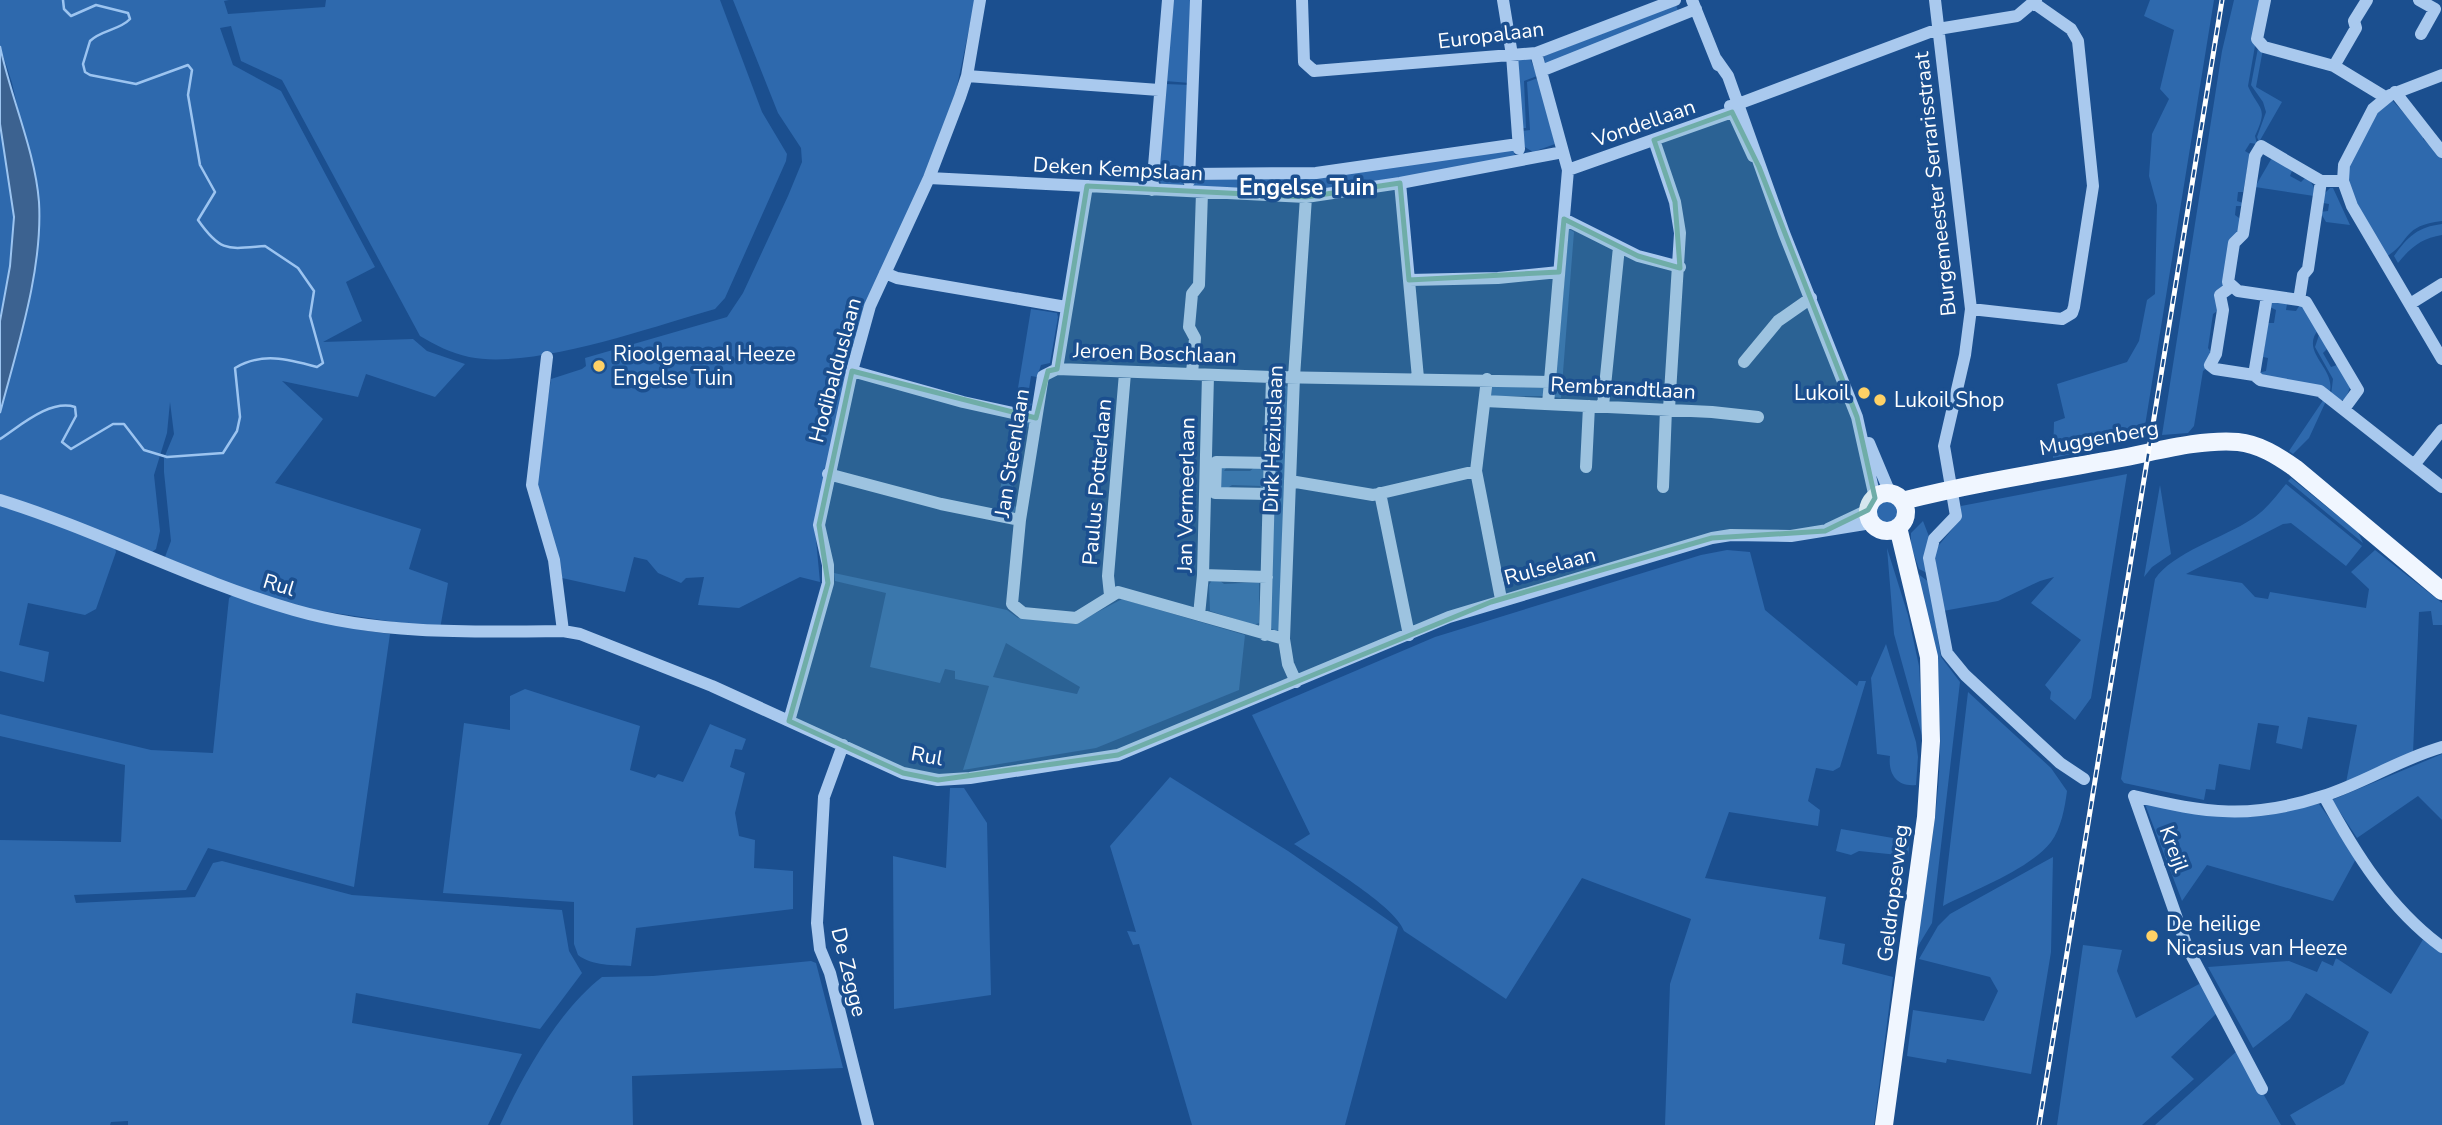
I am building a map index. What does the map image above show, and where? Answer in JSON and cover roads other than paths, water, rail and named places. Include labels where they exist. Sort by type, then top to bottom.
[{"type":"main road","name":"Muggenberg","points":[[1887,512],[1951,492],[2045,470],[2216,442],[2240,442],[2274,454],[2442,591]]},
{"type":"main road","name":"Geldropseweg","points":[[1884,1125],[1926,817],[1931,741],[1927,666],[1922,659],[1890,542],[1887,512]]},
{"type":"street","name":"Hodibalduslaan","points":[[789,721],[828,583],[828,565],[819,525],[852,371],[870,306],[929,178],[967,76],[980,0]]},
{"type":"street","points":[[1152,190],[1168,0]]},
{"type":"street","points":[[1192,374],[1195,338],[1189,327],[1192,294],[1199,285],[1202,247],[1196,192],[1189,174],[1196,0]]},
{"type":"street","name":"Europalaan","points":[[1302,0],[1306,67],[1314,71],[1536,53],[1675,0]]},
{"type":"street","points":[[1503,0],[1512,55],[1521,160]]},
{"type":"street","name":"Burgemeester Serrarisstraat","points":[[1935,0],[1971,309],[1965,355],[1944,446],[1956,516],[1934,539],[1929,558],[1947,653],[1965,675],[2060,763],[2084,779]]},
{"type":"street","points":[[2265,0],[2257,39],[2260,43],[2334,66],[2390,95],[2442,152]]},
{"type":"street","points":[[2334,66],[2356,28],[2354,21],[2367,0]]},
{"type":"street","points":[[2419,0],[2435,9],[2421,34]]},
{"type":"street","points":[[1971,309],[2062,318],[2072,313],[2074,307],[2093,186],[2078,41],[2071,29],[2035,1]]},
{"type":"street","name":"Vondellaan","points":[[1568,170],[1654,140],[1938,29],[2017,16],[2035,1]]},
{"type":"street","name":"Europalaan","points":[[1541,71],[1694,5]]},
{"type":"street","name":"Geldropseweg","points":[[1694,5],[1716,59],[1728,76],[1735,108],[1862,434],[1870,445],[1887,512]]},
{"type":"street","points":[[1536,53],[1568,170],[1548,404]]},
{"type":"street","points":[[2442,75],[2390,95],[2373,109],[2349,151],[2343,181],[2352,206],[2442,359]]},
{"type":"street","points":[[967,76],[1160,90]]},
{"type":"street","points":[[1654,140],[1675,202],[1680,233],[1680,267],[1663,487]]},
{"type":"street","name":"Deken Kempslaan","points":[[1189,174],[1299,174],[1518,144]]},
{"type":"street","points":[[2343,181],[2321,181],[2261,146],[2255,156],[2243,234],[2234,243],[2228,282],[2238,291],[2306,302],[2358,390],[2344,409]]},
{"type":"street","name":"Deken Kempslaan","points":[[929,178],[1306,197],[1400,183],[1563,152]]},
{"type":"street","points":[[2299,300],[2303,275],[2308,269],[2321,181]]},
{"type":"street","points":[[1400,183],[1418,377]]},
{"type":"street","name":"Jan Steenlaan","points":[[1087,186],[1057,369],[1043,376],[1020,520],[1011,599],[1015,609],[1023,613],[1076,618],[1110,595]]},
{"type":"street","name":"Dirk Heziuslaan","points":[[1296,682],[1288,664],[1284,639],[1294,377],[1306,197]]},
{"type":"street","points":[[1564,219],[1638,256],[1680,267]]},
{"type":"street","points":[[1603,406],[1619,247]]},
{"type":"street","points":[[1409,280],[1498,278],[1559,272]]},
{"type":"street","points":[[885,273],[897,278],[1066,307]]},
{"type":"street","points":[[2410,304],[2442,284]]},
{"type":"street","points":[[2231,287],[2220,295],[2223,310],[2216,354],[2210,365],[2215,369],[2255,375],[2260,380],[2320,391],[2442,487]]},
{"type":"street","points":[[2255,375],[2267,296]]},
{"type":"street","points":[[1744,362],[1778,321],[1811,298]]},
{"type":"street","points":[[547,357],[531,485],[554,560],[563,631]]},
{"type":"street","name":"Jeroen Boschlaan","points":[[1057,369],[1294,377]]},
{"type":"street","points":[[852,371],[963,402],[1036,418]]},
{"type":"street","name":"Paulus Potterlaan","points":[[1110,595],[1108,576],[1125,373]]},
{"type":"street","name":"Jan Vermeerlaan","points":[[1199,615],[1203,575],[1208,375]]},
{"type":"street","name":"Dirk Heziuslaan","points":[[1265,635],[1272,377]]},
{"type":"street","name":"Rembrandtlaan","points":[[1294,377],[1418,377],[1550,382]]},
{"type":"street","points":[[1487,379],[1476,471],[1501,599]]},
{"type":"street","name":"Rembrandtlaan","points":[[1485,401],[1667,409],[1758,417]]},
{"type":"street","points":[[1586,467],[1589,406]]},
{"type":"street","points":[[2414,465],[2442,430]]},
{"type":"street","name":"Dirk Heziuslaan","points":[[1269,495],[1215,493],[1216,462],[1270,463]]},
{"type":"street","points":[[1290,481],[1363,494],[1380,493],[1476,471]]},
{"type":"street","points":[[828,474],[942,504],[1020,520]]},
{"type":"street","points":[[1380,493],[1409,635]]},
{"type":"street","name":"Rul","points":[[0,500],[112,541],[239,593],[297,611],[444,632],[563,631],[639,655],[903,773],[938,780],[970,778],[1118,755],[1296,682]]},
{"type":"street","name":"Rulselaan","points":[[1296,682],[1501,599],[1712,538],[1791,536],[1825,531],[1887,512]]},
{"type":"street","points":[[1203,575],[1267,577]]},
{"type":"street","points":[[1110,595],[1127,594],[1284,639]]},
{"type":"street","name":"De Zegge","points":[[843,745],[824,797],[817,923],[820,949],[830,974],[868,1125]]},
{"type":"street","name":"Kreijl","points":[[2262,1089],[2187,947],[2134,796],[2199,811],[2255,811],[2324,796],[2417,755],[2442,747]]},
{"type":"street","points":[[2324,796],[2349,843],[2398,910],[2442,947]]},
{"type":"waterway","points":[[0,439],[36,415],[65,406],[75,407],[76,416],[62,442],[71,449],[113,424],[124,424],[144,450],[167,457],[223,453],[237,431],[240,417],[235,368],[265,359],[317,367],[323,363],[310,316],[314,291],[298,268],[265,246],[234,248],[220,244],[198,220],[215,192],[200,165],[188,95],[192,70],[188,65],[136,84],[90,75],[85,72],[83,64],[90,41],[99,34],[126,23],[130,19],[128,13],[96,5],[71,16],[64,9],[63,0]]},
{"type":"railway","points":[[2039,1125],[2222,0]]},
{"type":"place","name":"Rioolgemaal Heeze Engelse Tuin","points":[[599,366]]},
{"type":"place","name":"Lukoil","points":[[1864,393]]},
{"type":"place","name":"Lukoil Shop","points":[[1880,400]]},
{"type":"place","name":"De heilige Nicasius van Heeze","points":[[2152,936]]},
{"type":"district","name":"Engelse Tuin","points":[[1307,187]]}]
